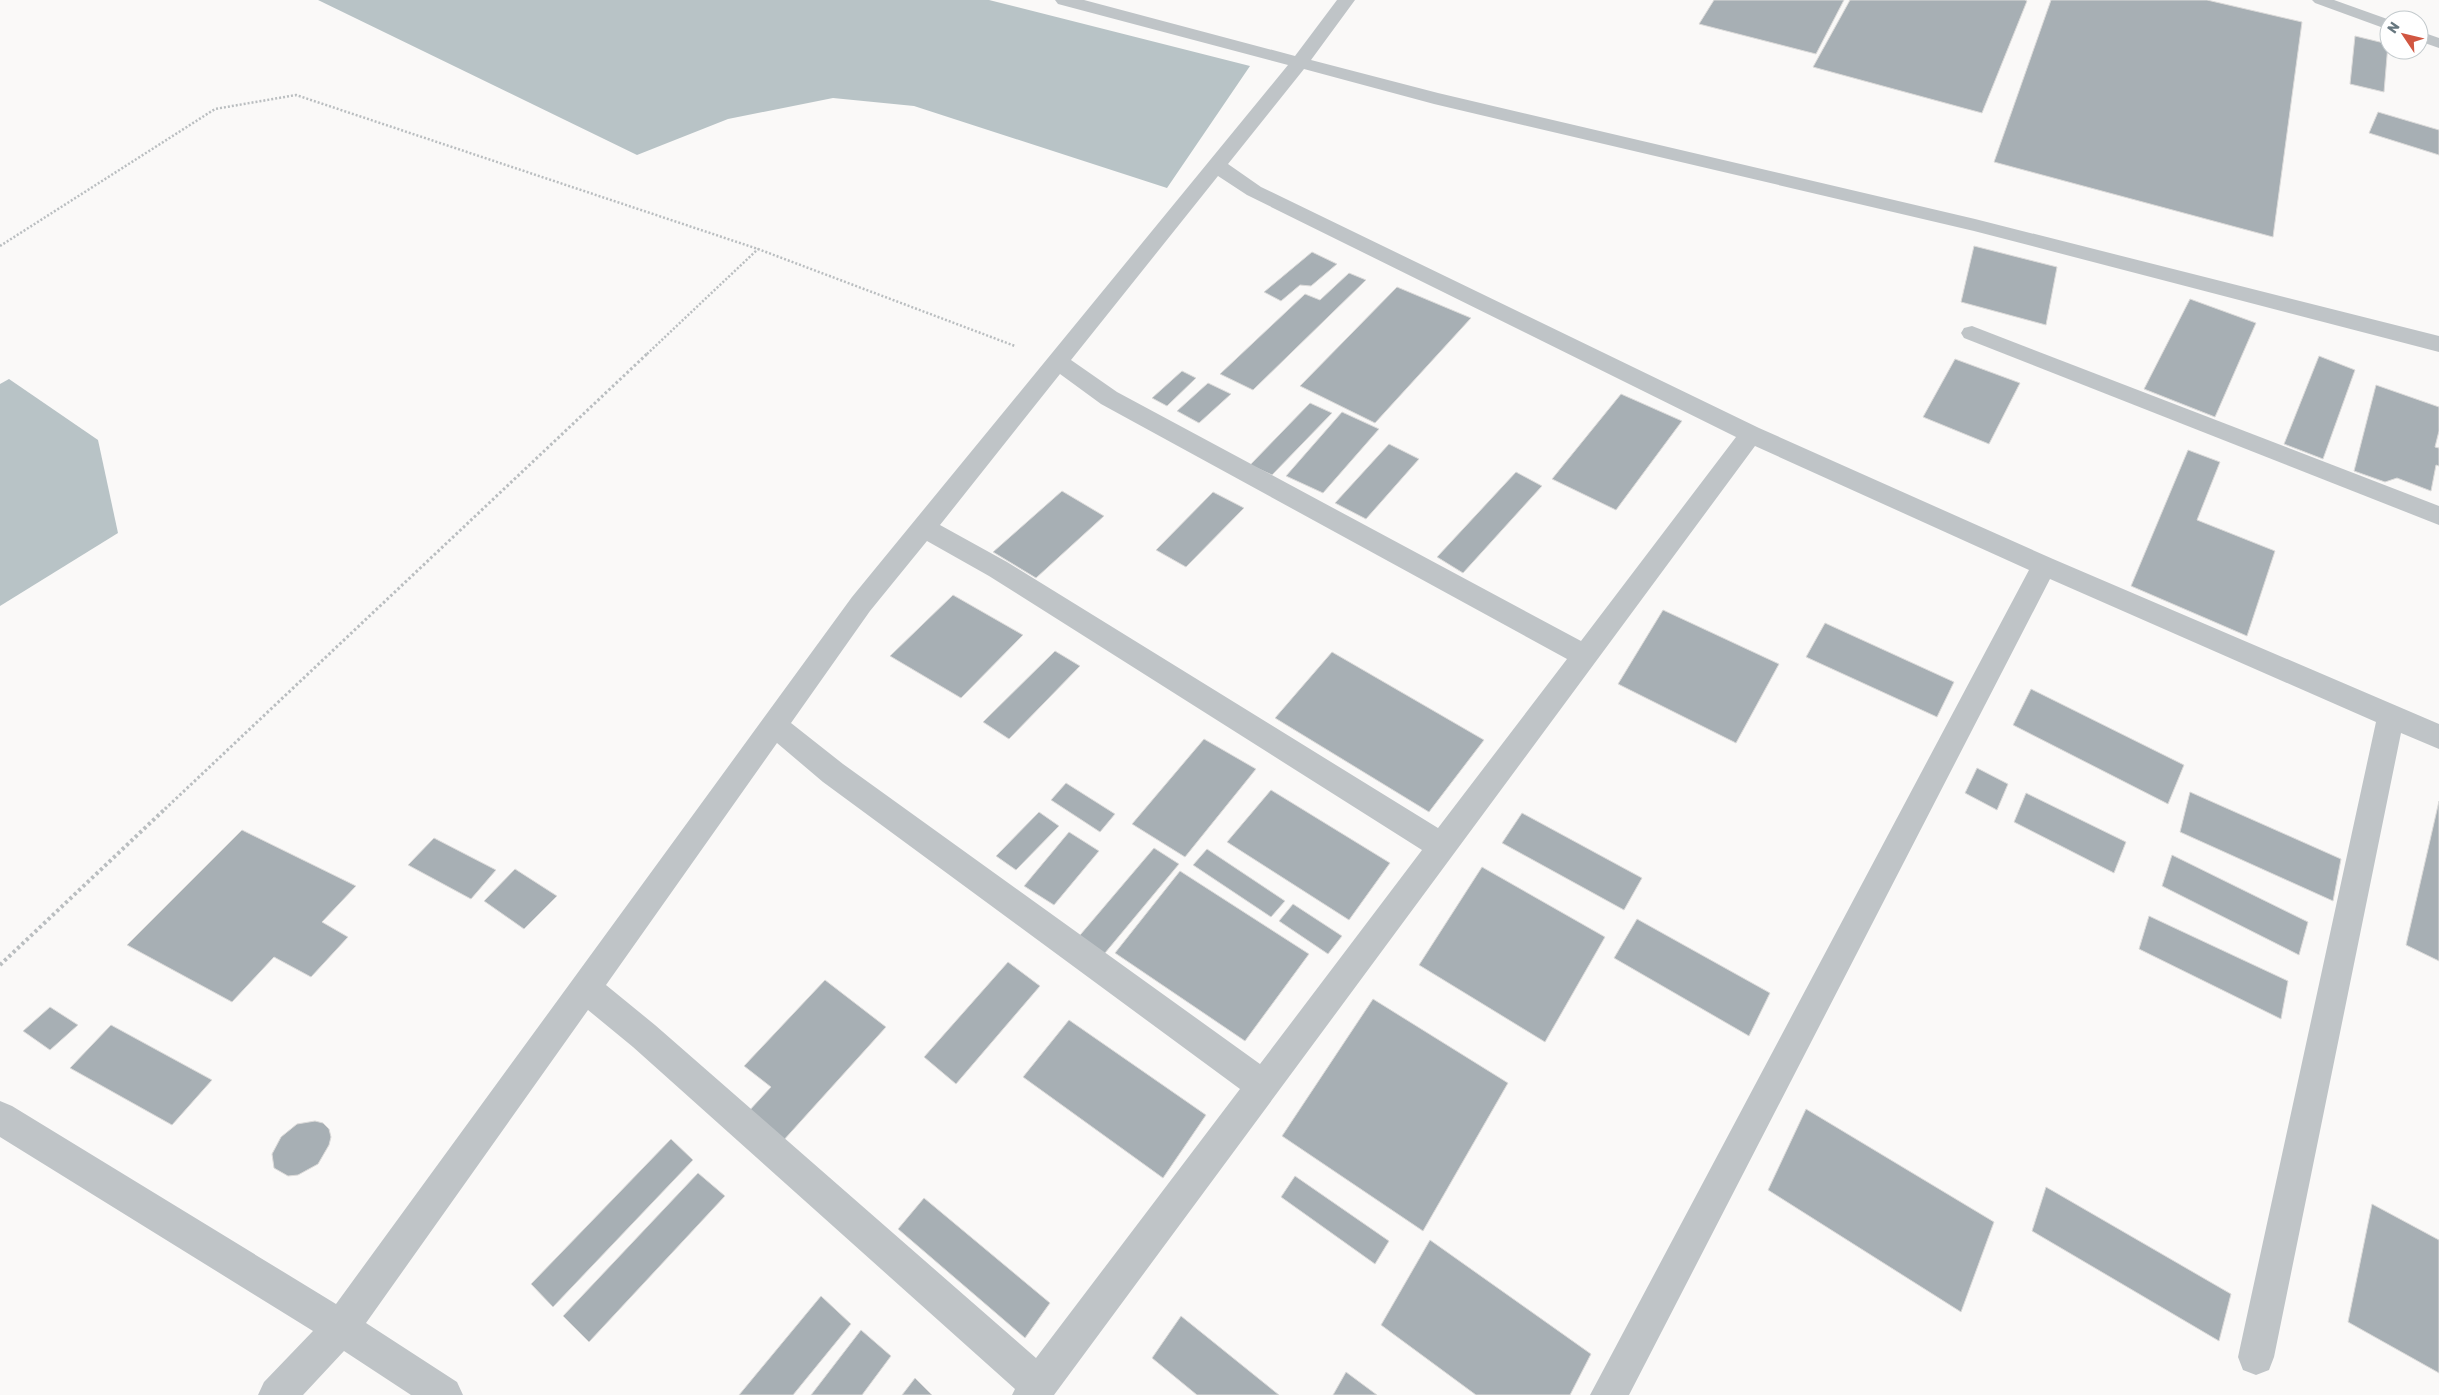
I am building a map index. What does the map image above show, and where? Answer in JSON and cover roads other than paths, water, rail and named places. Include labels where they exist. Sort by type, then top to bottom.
[{"type":"street","points":[[1064,0],[1434,98],[1708,164],[1975,225],[2439,344]]},
{"type":"street","points":[[277,1395],[341,1328],[861,604],[1217,166],[1300,62],[1346,0]]},
{"type":"street","points":[[1217,166],[1254,191],[1751,434],[2044,566],[2439,736]]},
{"type":"street","points":[[1972,333],[2439,516]]},
{"type":"street","points":[[1058,362],[1109,398],[1585,656]]},
{"type":"street","points":[[585,988],[644,1036],[1035,1390],[1751,434]]},
{"type":"street","points":[[923,527],[998,569],[1443,847]]},
{"type":"street","points":[[1609,1395],[2044,566]]},
{"type":"street","points":[[2256,1357],[2391,715]]},
{"type":"street","points":[[774,725],[833,773],[1263,1086]]},
{"type":"street","points":[[0,1118],[341,1328],[444,1395]]},
{"type":"lane","points":[[2320,0],[2379,21]]}]
